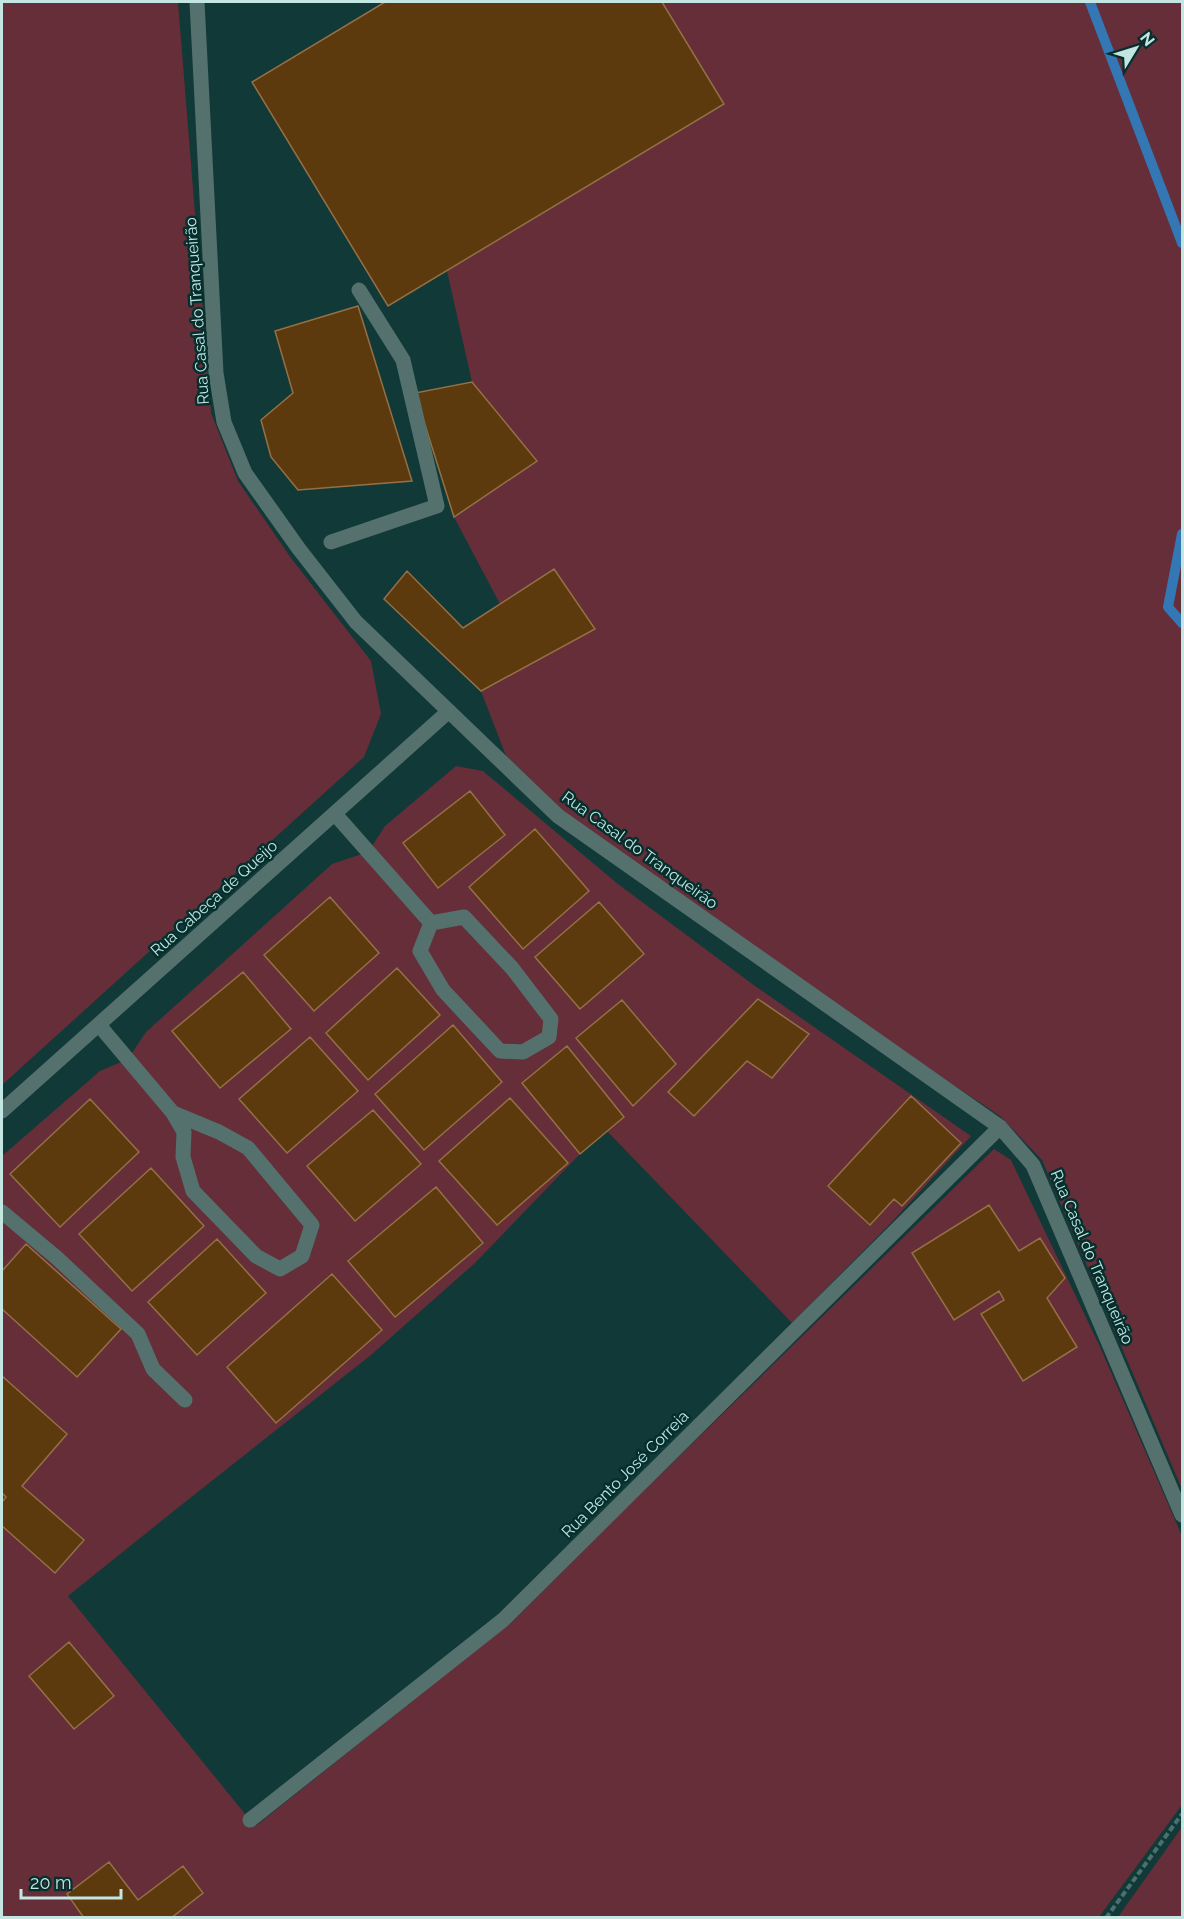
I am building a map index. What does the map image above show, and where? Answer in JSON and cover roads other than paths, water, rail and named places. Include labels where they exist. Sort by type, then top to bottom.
[{"type":"street","name":"Rua Casal do Tranqueirão","points":[[197,2],[216,373],[224,422],[245,473],[306,558],[356,622],[558,816],[1000,1127],[1033,1165],[1182,1515]]},
{"type":"street","points":[[331,542],[436,506],[403,360],[360,290]]},
{"type":"street","name":"Rua Cabeça de Queijo","points":[[2,1111],[449,711]]},
{"type":"street","points":[[335,814],[431,924]]},
{"type":"street","points":[[464,917],[512,968],[551,1019],[549,1037],[524,1052],[500,1051],[443,990],[420,951],[431,924],[464,917]]},
{"type":"street","points":[[99,1025],[172,1113],[184,1132],[183,1157],[193,1191],[256,1256],[280,1269],[302,1256],[312,1225],[248,1148],[219,1132],[172,1113]]},
{"type":"street","name":"Rua Bento José Correia","points":[[250,1820],[503,1620],[1000,1127]]},
{"type":"street","points":[[2,1212],[57,1258],[138,1334],[153,1369],[185,1400]]},
{"type":"waterway","points":[[1090,2],[1182,243]]},
{"type":"waterway","points":[[1182,534],[1168,607],[1182,623]]}]
